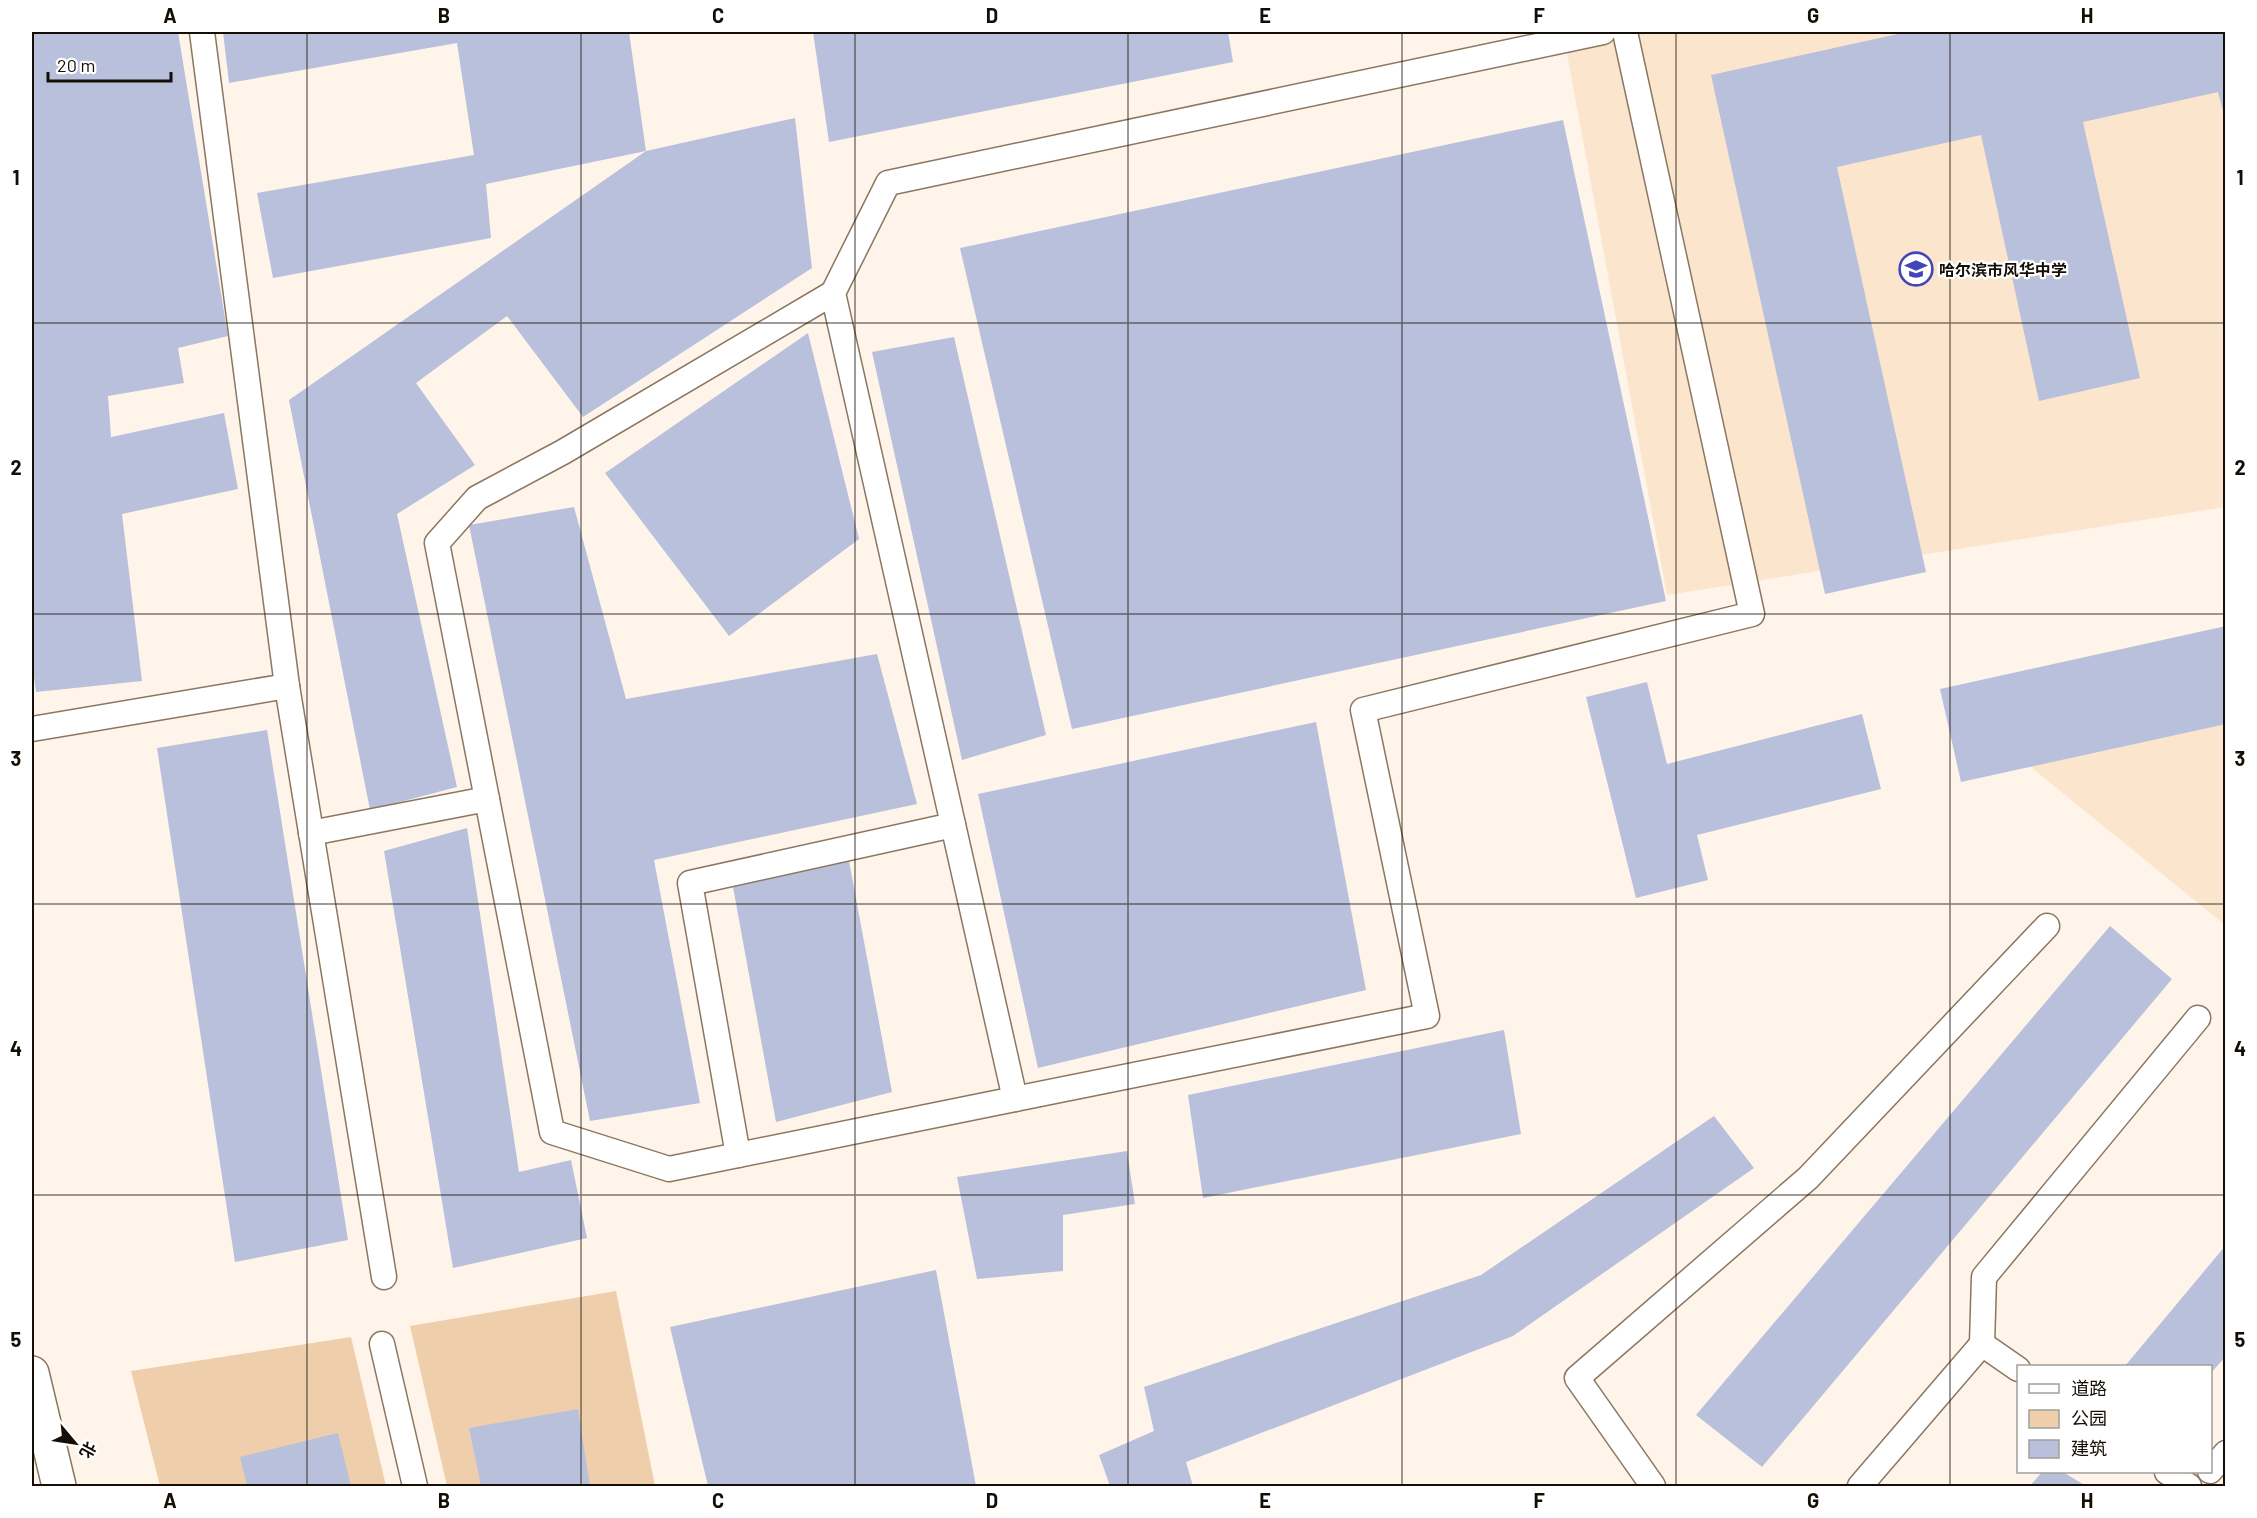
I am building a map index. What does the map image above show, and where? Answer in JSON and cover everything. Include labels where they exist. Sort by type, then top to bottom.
[{"type":"main road","points":[[32,1373],[59,1486]]},
{"type":"lane","points":[[202,32],[287,686],[384,1277]]},
{"type":"lane","points":[[1603,32],[888,183],[833,293],[563,452],[477,498],[437,543],[552,1132],[669,1169],[1427,1016],[1363,710],[1752,614],[1625,32]]},
{"type":"lane","points":[[833,293],[1015,1099]]},
{"type":"lane","points":[[32,729],[287,686]]},
{"type":"lane","points":[[311,833],[487,799]]},
{"type":"lane","points":[[738,1155],[690,883],[953,825]]},
{"type":"lane","points":[[1653,1486],[1577,1377],[1808,1178],[2047,926]]},
{"type":"lane","points":[[1860,1486],[1982,1344],[1984,1277],[2198,1018]]},
{"type":"lane","points":[[382,1344],[415,1486]]},
{"type":"lane","points":[[1982,1344],[2017,1368]]},
{"type":"lane","points":[[2212,1469],[2226,1453]]},
{"type":"lane","points":[[2170,1473],[2189,1486]]},
{"type":"lane","points":[[2198,1486],[2208,1473]]},
{"type":"shaded area","name":"哈尔滨市风华中学","points":[[1563,32],[2225,32],[2225,507],[1667,595]]},
{"type":"shaded area","points":[[2225,634],[2225,925],[1962,711]]},
{"type":"green space","points":[[616,1291],[655,1486],[447,1486],[410,1326]]},
{"type":"green space","points":[[351,1337],[386,1486],[160,1486],[131,1371]]},
{"type":"building","points":[[32,32],[178,32],[228,336],[178,348],[184,383],[108,396],[111,437],[224,413],[238,489],[122,514],[142,681],[36,692],[32,662]]},
{"type":"building","points":[[223,32],[629,32],[646,151],[486,184],[491,238],[273,278],[257,193],[474,155],[457,43],[229,83]]},
{"type":"building","points":[[813,32],[1228,32],[1233,62],[829,142]]},
{"type":"building","points":[[1907,32],[2226,32],[2226,122],[2218,92],[2083,122],[2140,378],[2039,401],[1981,135],[1837,167],[1926,572],[1825,594],[1711,75]]},
{"type":"building","points":[[795,118],[812,268],[583,417],[507,316],[416,383],[475,465],[397,514],[457,787],[370,810],[289,400],[646,151]]},
{"type":"building","points":[[1563,120],[1666,601],[1072,729],[960,248]]},
{"type":"building","points":[[808,333],[859,539],[729,636],[605,473]]},
{"type":"building","points":[[954,337],[1046,735],[962,760],[872,352]]},
{"type":"building","points":[[574,507],[626,699],[877,654],[917,804],[654,860],[700,1103],[590,1121],[469,525]]},
{"type":"building","points":[[2226,626],[2226,724],[1961,782],[1940,689]]},
{"type":"building","points":[[1647,682],[1667,764],[1862,714],[1881,789],[1697,835],[1708,880],[1636,898],[1586,697]]},
{"type":"building","points":[[1316,722],[1366,990],[1038,1068],[978,794]]},
{"type":"building","points":[[267,730],[348,1240],[235,1262],[157,748]]},
{"type":"building","points":[[467,828],[519,1172],[571,1160],[587,1238],[453,1268],[384,851]]},
{"type":"building","points":[[849,861],[892,1092],[776,1122],[733,887]]},
{"type":"building","points":[[2110,926],[2172,979],[1762,1467],[1696,1415]]},
{"type":"building","points":[[1504,1030],[1521,1134],[1203,1198],[1188,1095]]},
{"type":"building","points":[[1714,1116],[1754,1168],[1513,1336],[1186,1462],[1193,1486],[1110,1486],[1099,1455],[1154,1431],[1144,1387],[1481,1275]]},
{"type":"building","points":[[1127,1151],[1135,1204],[1063,1215],[1063,1271],[977,1279],[957,1177]]},
{"type":"building","points":[[2226,1245],[2226,1356],[2212,1372],[2212,1365],[2126,1365]]},
{"type":"building","points":[[936,1270],[976,1486],[708,1486],[670,1327]]},
{"type":"building","points":[[578,1409],[590,1486],[481,1486],[469,1428]]},
{"type":"building","points":[[338,1433],[351,1486],[247,1486],[240,1457]]},
{"type":"building","points":[[2041,1473],[2065,1473],[2086,1486],[2030,1486]]},
{"type":"place","name":"哈尔滨市风华中学","points":[[1916,269]]}]
